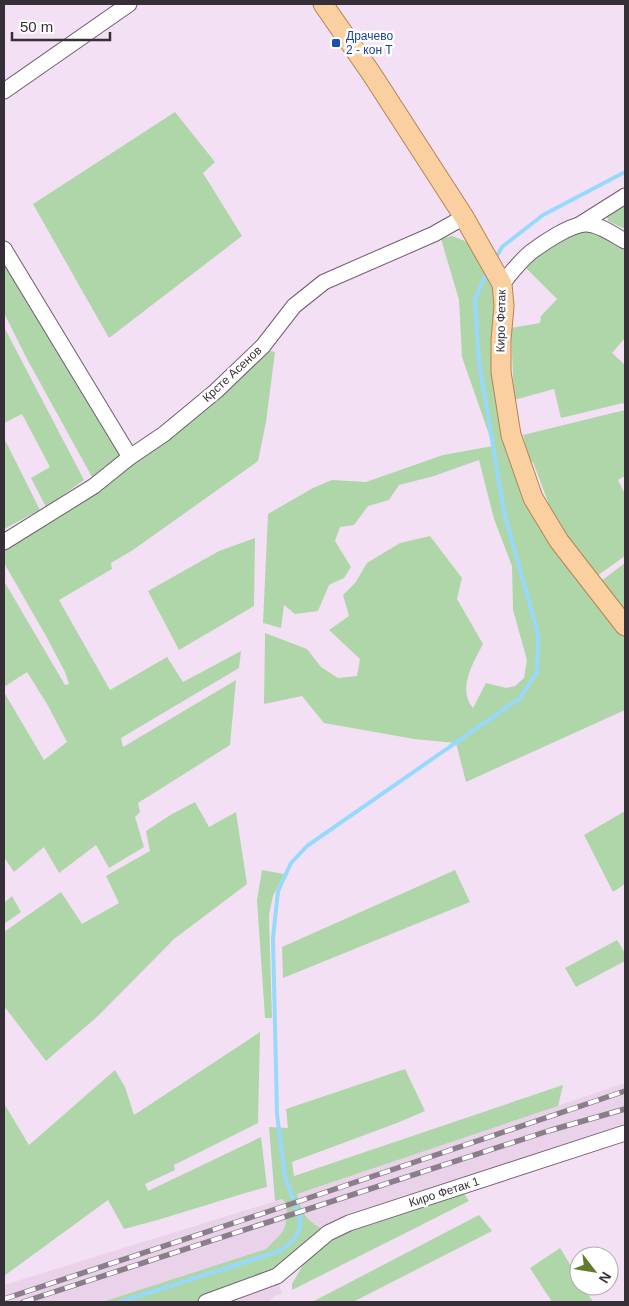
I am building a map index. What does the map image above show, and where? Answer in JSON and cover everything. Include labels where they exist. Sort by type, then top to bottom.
[{"type":"main road","name":"Киро Фетак","points":[[323,4],[371,73],[464,217],[502,284],[504,306],[501,372],[511,435],[530,490],[541,513],[559,541],[625,626]]},
{"type":"street","points":[[4,91],[129,4]]},
{"type":"street","points":[[502,284],[532,252],[625,196]]},
{"type":"street","name":"Крсте Асенов","points":[[4,542],[94,486],[130,457],[164,434],[216,391],[263,346],[294,306],[324,282],[434,234],[464,217]]},
{"type":"street","points":[[579,225],[594,225],[625,241]]},
{"type":"street","points":[[4,249],[130,457]]},
{"type":"street","name":"Киро Фетак 1","points":[[206,1302],[277,1276],[328,1233],[349,1222],[625,1133]]},
{"type":"shaded area","points":[[625,1083],[625,1133],[328,1233],[308,1221],[301,1211],[297,1194]]},
{"type":"shaded area","points":[[282,1199],[287,1205],[287,1225],[283,1233],[266,1249],[102,1302],[4,1302],[4,1285]]},
{"type":"shaded area","points":[[277,1276],[282,1294],[274,1296],[269,1302],[211,1302]]},
{"type":"green space","points":[[175,112],[215,162],[203,173],[242,236],[109,338],[33,204]]},
{"type":"green space","points":[[625,204],[625,229],[608,221],[607,215]]},
{"type":"green space","points":[[581,230],[590,230],[625,245],[625,338],[612,353],[625,365],[625,408],[623,403],[561,418],[554,389],[514,400],[511,328],[540,323],[541,316],[557,299],[526,268],[548,246]]},
{"type":"green space","points":[[452,236],[465,241],[474,248],[497,279],[494,353],[533,498],[625,626],[625,710],[466,782],[456,743],[414,739],[324,723],[302,696],[264,704],[265,633],[307,649],[321,667],[338,678],[357,676],[360,659],[329,630],[349,616],[343,595],[355,583],[367,563],[400,543],[430,536],[462,578],[457,599],[483,644],[468,676],[466,693],[468,701],[473,708],[486,683],[506,688],[515,686],[524,678],[527,660],[513,610],[512,566],[494,519],[479,460],[434,476],[399,485],[389,500],[368,506],[354,525],[340,527],[335,541],[351,567],[344,578],[329,585],[318,611],[295,614],[284,605],[281,628],[263,623],[268,514],[313,488],[332,480],[366,482],[443,455],[493,446],[462,357],[459,300],[441,239]]},
{"type":"green space","points":[[4,259],[121,455],[92,477],[4,313]]},
{"type":"green space","points":[[4,327],[84,480],[46,507],[31,478],[50,467],[22,414],[4,423]]},
{"type":"green space","points":[[266,350],[275,352],[266,422],[258,461],[133,550],[111,563],[112,569],[59,600],[110,690],[167,657],[183,682],[241,651],[239,668],[121,738],[123,747],[236,680],[230,745],[138,803],[140,812],[135,817],[144,847],[109,868],[96,845],[59,873],[44,847],[14,872],[4,857],[4,692],[44,760],[67,742],[27,672],[4,687],[4,581],[65,685],[69,684],[65,672],[46,636],[4,563],[4,546]]},
{"type":"green space","points":[[625,410],[625,476],[618,480],[625,494],[625,556],[597,576],[571,548],[553,515],[533,462],[529,462],[523,435]]},
{"type":"green space","points":[[4,438],[40,510],[4,529]]},
{"type":"green space","points":[[255,538],[254,606],[179,650],[148,591],[219,551]]},
{"type":"green space","points":[[625,563],[625,613],[601,581]]},
{"type":"green space","points":[[195,802],[209,827],[236,812],[247,884],[174,939],[98,1016],[46,1061],[4,1006],[4,932],[61,892],[82,924],[119,903],[106,876],[150,851],[146,831]]},
{"type":"green space","points":[[625,811],[625,884],[613,892],[584,835]]},
{"type":"green space","points":[[262,870],[284,874],[273,896],[269,915],[272,1018],[265,1018],[257,900]]},
{"type":"green space","points":[[455,870],[470,902],[283,978],[282,947]]},
{"type":"green space","points":[[12,896],[21,912],[4,924],[4,903]]},
{"type":"green space","points":[[617,940],[625,953],[625,961],[576,987],[565,968]]},
{"type":"green space","points":[[260,1032],[258,1123],[174,1165],[175,1170],[145,1184],[148,1191],[261,1137],[267,1187],[124,1229],[108,1200],[4,1276],[5,1105],[29,1145],[115,1070],[125,1087],[134,1115]]},
{"type":"green space","points":[[405,1069],[425,1111],[292,1162],[294,1176],[563,1085],[558,1106],[297,1194],[307,1218],[328,1233],[300,1258],[206,1302],[102,1302],[266,1249],[285,1226],[287,1205],[282,1199],[275,1201],[269,1127],[288,1128],[286,1109]]},
{"type":"green space","points":[[463,1192],[469,1201],[292,1290],[292,1284],[304,1263],[337,1232]]},
{"type":"green space","points":[[479,1215],[492,1231],[353,1302],[312,1302]]},
{"type":"green space","points":[[560,1248],[569,1263],[569,1296],[589,1296],[593,1302],[552,1302],[530,1268]]},
{"type":"waterway","points":[[498,254],[502,247],[543,215],[625,172]]},
{"type":"waterway","points":[[120,1302],[280,1251],[293,1241],[300,1228],[300,1217],[285,1177],[277,1114],[273,938],[278,891],[291,863],[307,846],[520,698],[537,672],[538,634],[504,512],[479,362],[475,299],[487,272]]},
{"type":"railway","points":[[4,1299],[625,1091]]},
{"type":"railway","points":[[23,1302],[548,1131],[625,1109]]},
{"type":"place","name":"Драчево 2 - кон T","points":[[336,43]]}]
